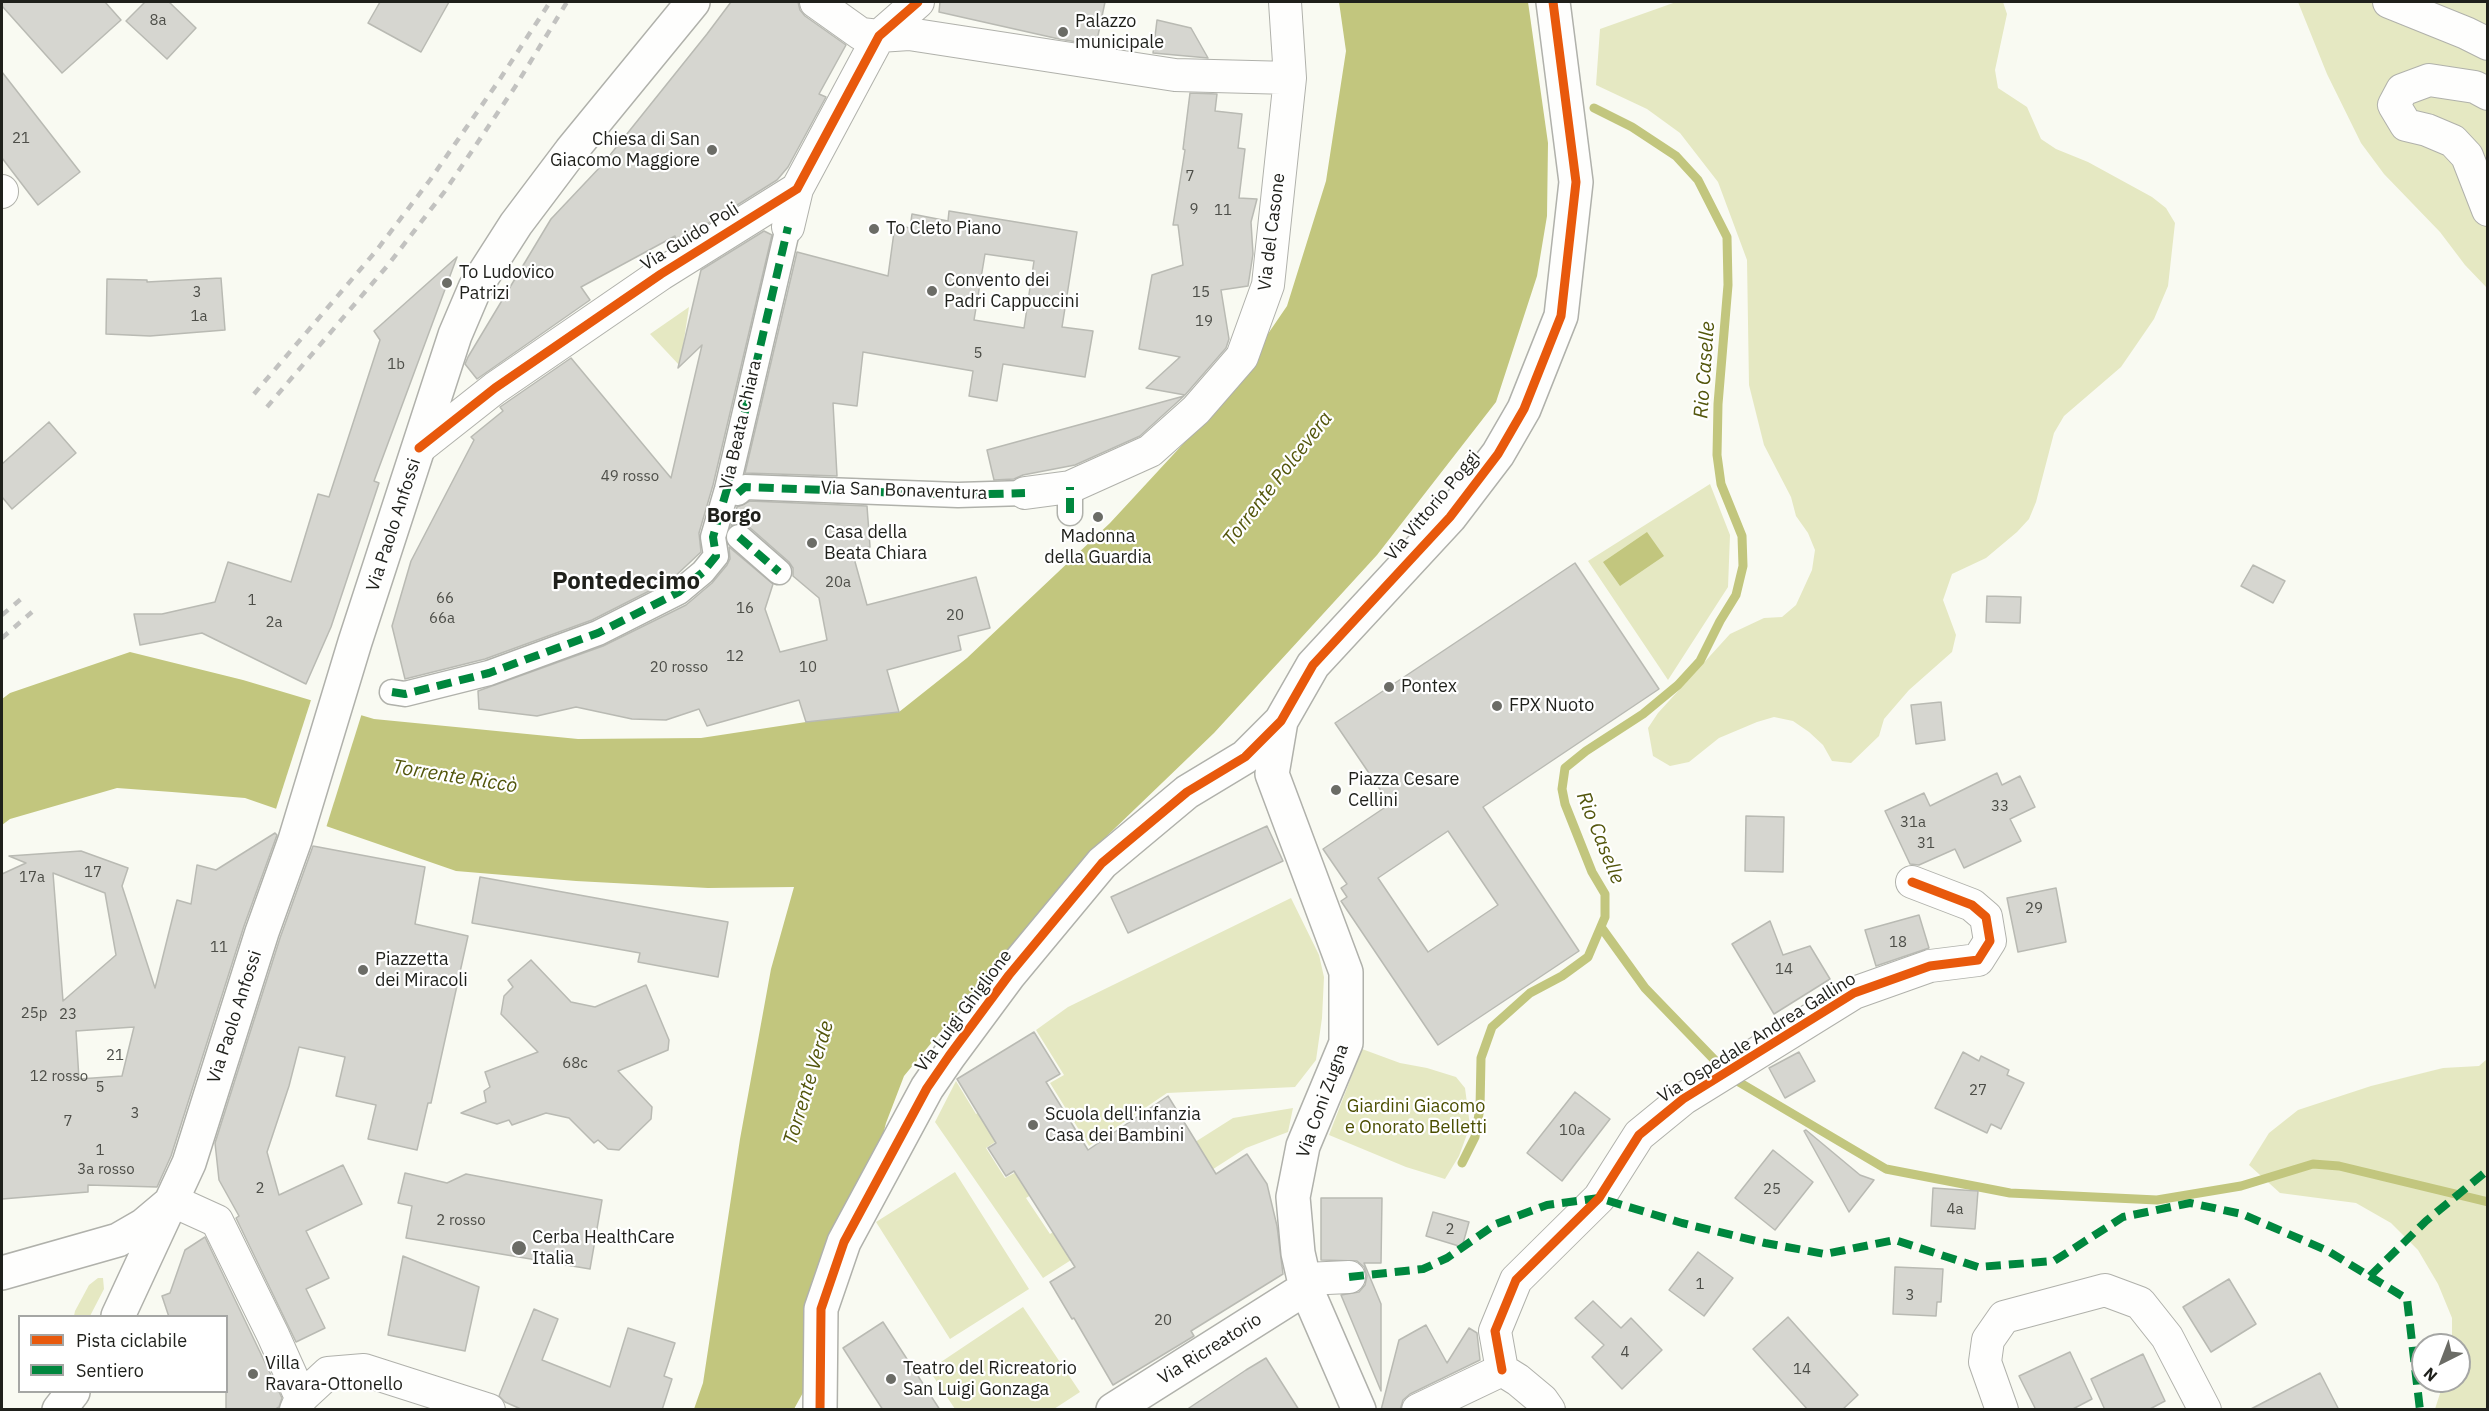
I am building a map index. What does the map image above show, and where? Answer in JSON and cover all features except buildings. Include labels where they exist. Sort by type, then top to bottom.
[{"type":"street","name":"Via Paolo Anfossi","points":[[119,1315],[189,1163],[262,932],[297,832],[454,335],[475,288],[516,225],[571,151],[693,2]]},
{"type":"street","points":[[816,2],[861,34],[879,36],[909,34],[1175,75],[1290,78]]},
{"type":"street","name":"Via Guido Poli","points":[[419,448],[495,388],[651,280],[797,189],[879,36],[918,2]]},
{"type":"street","name":"Via del Casone","points":[[1070,500],[1150,451],[1196,410],[1242,357],[1268,285],[1290,78],[1285,2]]},
{"type":"street","name":"Via Vittorio Poggi","points":[[1281,721],[1313,664],[1450,517],[1498,454],[1524,409],[1561,316],[1576,182],[1553,2]]},
{"type":"street","points":[[2389,2],[2466,33],[2487,44]]},
{"type":"street","points":[[2487,93],[2475,87],[2428,80],[2402,90],[2394,105],[2406,125],[2427,130],[2453,141],[2467,156],[2487,210]]},
{"type":"street","name":"Via Beata Chiara","points":[[392,692],[405,694],[489,673],[598,633],[678,592],[703,572],[716,556],[713,537],[727,489],[797,189]]},
{"type":"street","name":"Via San Bonaventura","points":[[738,493],[745,487],[958,495],[1025,493],[1070,500]]},
{"type":"street","points":[[739,537],[779,572]]},
{"type":"street","name":"Via Luigi Ghiglione","points":[[820,1410],[821,1309],[844,1242],[927,1088],[1009,975],[1102,863],[1187,792],[1245,757],[1281,721]]},
{"type":"street","name":"Via Coni Zugna","points":[[1281,721],[1272,774],[1346,972],[1346,1043],[1303,1146],[1293,1197],[1298,1253],[1306,1284],[1359,1410]]},
{"type":"street","name":"Via Ospedale Andrea Gallino","points":[[1502,1370],[1495,1331],[1516,1280],[1599,1198],[1639,1135],[1683,1099],[1854,993],[1930,966],[1977,960],[1990,941],[1986,917],[1972,905],[1912,882]]},
{"type":"street","points":[[2,1273],[118,1240],[144,1225],[173,1201],[217,1221],[273,1335],[298,1404],[328,1373],[364,1370],[487,1409]]},
{"type":"street","points":[[1306,1284],[1349,1277]]},
{"type":"street","name":"Via Ricreatorio","points":[[1113,1410],[1306,1284]]},
{"type":"street","points":[[2002,1410],[1985,1362],[1988,1340],[2004,1317],[2105,1290],[2140,1303],[2167,1337],[2205,1410]]},
{"type":"street","points":[[1418,1410],[1502,1370],[1526,1387],[1549,1410]]},
{"type":"green space","points":[[1676,2],[2003,2],[2007,14],[1995,70],[1998,88],[2027,107],[2041,139],[2056,149],[2088,162],[2152,197],[2166,208],[2175,223],[2168,286],[2154,319],[2121,367],[2064,416],[2054,433],[2036,502],[2029,519],[1986,558],[1952,574],[1943,600],[1956,635],[1952,652],[1909,690],[1884,719],[1879,736],[1851,763],[1832,761],[1823,745],[1809,732],[1793,721],[1774,717],[1719,738],[1689,762],[1670,766],[1653,756],[1648,728],[1658,713],[1730,634],[1764,618],[1782,617],[1796,605],[1812,570],[1815,550],[1808,533],[1796,516],[1791,497],[1764,445],[1749,385],[1747,260],[1718,182],[1680,133],[1647,109],[1596,85],[1600,29]]},
{"type":"green space","points":[[2298,2],[2487,2],[2487,288],[2465,265],[2440,232],[2384,174],[2361,143],[2327,74]]},
{"type":"green space","points":[[689,307],[680,366],[650,334]]},
{"type":"green space","points":[[1710,484],[1730,535],[1728,587],[1668,680],[1588,561]]},
{"type":"green space","points":[[1291,898],[1319,955],[1324,977],[1322,1018],[1316,1060],[1295,1087],[1167,1093],[1089,1146],[1050,1083],[1064,1075],[1036,1030],[1068,1007]]},
{"type":"green space","name":"Giardini Giacomo e Onorato Belletti","points":[[1362,1049],[1400,1063],[1456,1077],[1465,1088],[1470,1126],[1459,1156],[1445,1179],[1406,1167],[1329,1135]]},
{"type":"green space","points":[[2487,1059],[2487,1409],[2435,1409],[2440,1393],[2471,1393],[2471,1333],[2452,1333],[2452,1318],[2438,1284],[2418,1250],[2391,1223],[2356,1203],[2280,1193],[2249,1165],[2269,1133],[2298,1110],[2371,1086],[2443,1068],[2479,1066]]},
{"type":"green space","points":[[956,1081],[976,1114],[984,1109],[1001,1138],[986,1148],[1005,1178],[1022,1169],[1036,1192],[1026,1198],[1050,1234],[1233,1118],[1293,1108],[1288,1132],[1246,1148],[1043,1278],[935,1122]]},
{"type":"green space","points":[[955,1172],[1029,1289],[950,1339],[876,1222]]},
{"type":"green space","points":[[98,1278],[103,1278],[104,1289],[91,1315],[74,1315],[75,1311],[89,1285]]},
{"type":"green space","points":[[1023,1307],[1080,1392],[1054,1409],[955,1409],[929,1370]]},
{"type":"water","points":[[1339,2],[1528,2],[1548,143],[1547,216],[1537,276],[1496,402],[1377,555],[1214,733],[1085,857],[904,1076],[886,1123],[831,1342],[794,1409],[694,1409],[703,1383],[740,1139],[771,969],[794,887],[708,888],[576,881],[456,871],[245,798],[172,792],[117,788],[10,819],[2,825],[2,699],[10,693],[130,652],[243,680],[374,719],[578,739],[701,738],[806,722],[899,712],[967,658],[1110,523],[1220,404],[1287,306],[1326,181],[1346,51]]},
{"type":"water","points":[[1647,532],[1664,556],[1620,586],[1603,562]]},
{"type":"pier","points":[[312,697],[362,713],[325,831],[275,812]]},
{"type":"waterway","name":"Rio Caselle","points":[[1462,1163],[1475,1137],[1480,1108],[1481,1058],[1492,1027],[1530,993],[1562,976],[1588,957],[1605,917],[1605,894],[1592,872],[1565,804],[1562,789],[1565,768],[1586,751],[1643,714],[1678,685],[1700,661],[1736,595],[1743,566],[1742,536],[1721,484],[1717,455],[1718,404],[1728,285],[1727,237],[1698,180],[1676,156],[1632,127],[1594,108]]},
{"type":"waterway","points":[[1601,927],[1645,988],[1732,1078],[1886,1169],[2010,1193],[2157,1200],[2241,1186],[2313,1164],[2339,1166],[2488,1202]]},
{"type":"railway","points":[[254,394],[376,251],[430,180],[550,2]]},
{"type":"railway","points":[[267,407],[388,265],[445,191],[515,87],[567,2]]},
{"type":"railway","points":[[2,615],[21,599]]},
{"type":"railway","points":[[2,638],[32,612]]},
{"type":"marked path","points":[[392,692],[405,694],[489,673],[598,633],[679,592],[703,572],[716,556],[713,537],[727,489],[788,227]]},
{"type":"marked path","points":[[738,493],[745,487],[958,495],[1025,493]]},
{"type":"marked path","points":[[1070,487],[1070,513]]},
{"type":"marked path","points":[[739,537],[779,572]]},
{"type":"marked path","points":[[2370,1276],[2426,1221],[2488,1170]]},
{"type":"marked path","points":[[1349,1277],[1423,1269],[1447,1258],[1496,1224],[1547,1205],[1599,1198],[1682,1223],[1765,1243],[1825,1254],[1895,1240],[1978,1267],[2054,1261],[2123,1217],[2190,1203],[2242,1214],[2328,1251],[2407,1299],[2420,1410]]},
{"type":"cycle path","points":[[419,448],[495,388],[661,274],[797,189],[879,36],[918,2]]},
{"type":"cycle path","points":[[820,1410],[821,1309],[844,1242],[927,1088],[949,1056],[1009,975],[1102,863],[1187,792],[1245,757],[1281,721],[1313,665],[1450,517],[1498,454],[1524,409],[1561,316],[1576,182],[1553,2]]},
{"type":"cycle path","points":[[1502,1370],[1495,1331],[1516,1280],[1599,1198],[1639,1135],[1683,1099],[1854,993],[1930,966],[1978,960],[1990,941],[1986,917],[1972,905],[1912,882]]},
{"type":"place","name":"Palazzo municipale","points":[[1063,32]]},
{"type":"place","name":"Chiesa di San Giacomo Maggiore","points":[[712,150]]},
{"type":"place","name":"To Cleto Piano","points":[[874,229]]},
{"type":"place","name":"To Ludovico Patrizi","points":[[447,283]]},
{"type":"place","name":"Convento dei Padri Cappuccini","points":[[932,291]]},
{"type":"place","name":"Madonna della Guardia","points":[[1098,517]]},
{"type":"place","name":"Casa della Beata Chiara","points":[[812,543]]},
{"type":"place","name":"Pontex","points":[[1389,687]]},
{"type":"place","name":"FPX Nuoto","points":[[1497,706]]},
{"type":"place","name":"Piazza Cesare Cellini","points":[[1336,790]]},
{"type":"place","name":"Piazzetta dei Miracoli","points":[[363,970]]},
{"type":"place","name":"Scuola dell'infanzia Casa dei Bambini","points":[[1033,1125]]},
{"type":"place","name":"Cerba HealthCare Italia","points":[[519,1248]]},
{"type":"place","name":"Villa Ravara-Ottonello","points":[[253,1374]]},
{"type":"place","name":"Teatro del Ricreatorio San Luigi Gonzaga","points":[[891,1379]]},
{"type":"district","name":"Borgo","points":[[734,516]]},
{"type":"district","name":"Pontedecimo","points":[[626,582]]},
{"type":"water label","name":"Torrente Polcevera","points":[[1278,479]]},
{"type":"water label","name":"Torrente Riccò","points":[[455,777]]},
{"type":"water label","name":"Torrente Verde","points":[[809,1083]]}]
